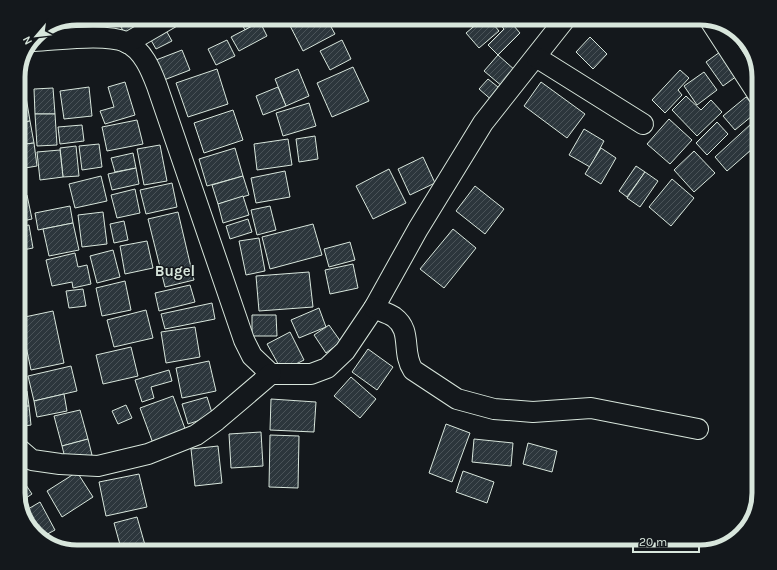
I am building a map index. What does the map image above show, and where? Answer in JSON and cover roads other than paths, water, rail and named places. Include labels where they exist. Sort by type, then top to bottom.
[{"type":"street","points":[[127,42],[157,25]]},
{"type":"street","points":[[25,454],[32,460],[98,466],[148,454],[196,435],[217,420],[271,374],[311,374],[327,368],[345,351],[374,308],[418,229],[483,122],[561,25]]},
{"type":"street","points":[[714,27],[752,85]]},
{"type":"street","points":[[56,40],[114,38],[127,42],[139,53],[150,67],[244,340],[252,356],[271,374]]},
{"type":"street","points":[[536,57],[643,124]]},
{"type":"street","points":[[374,308],[393,316],[403,326],[407,336],[408,363],[413,370],[457,399],[494,409],[533,412],[591,408],[698,429]]},
{"type":"district","name":"Bugel","points":[[175,271]]}]
